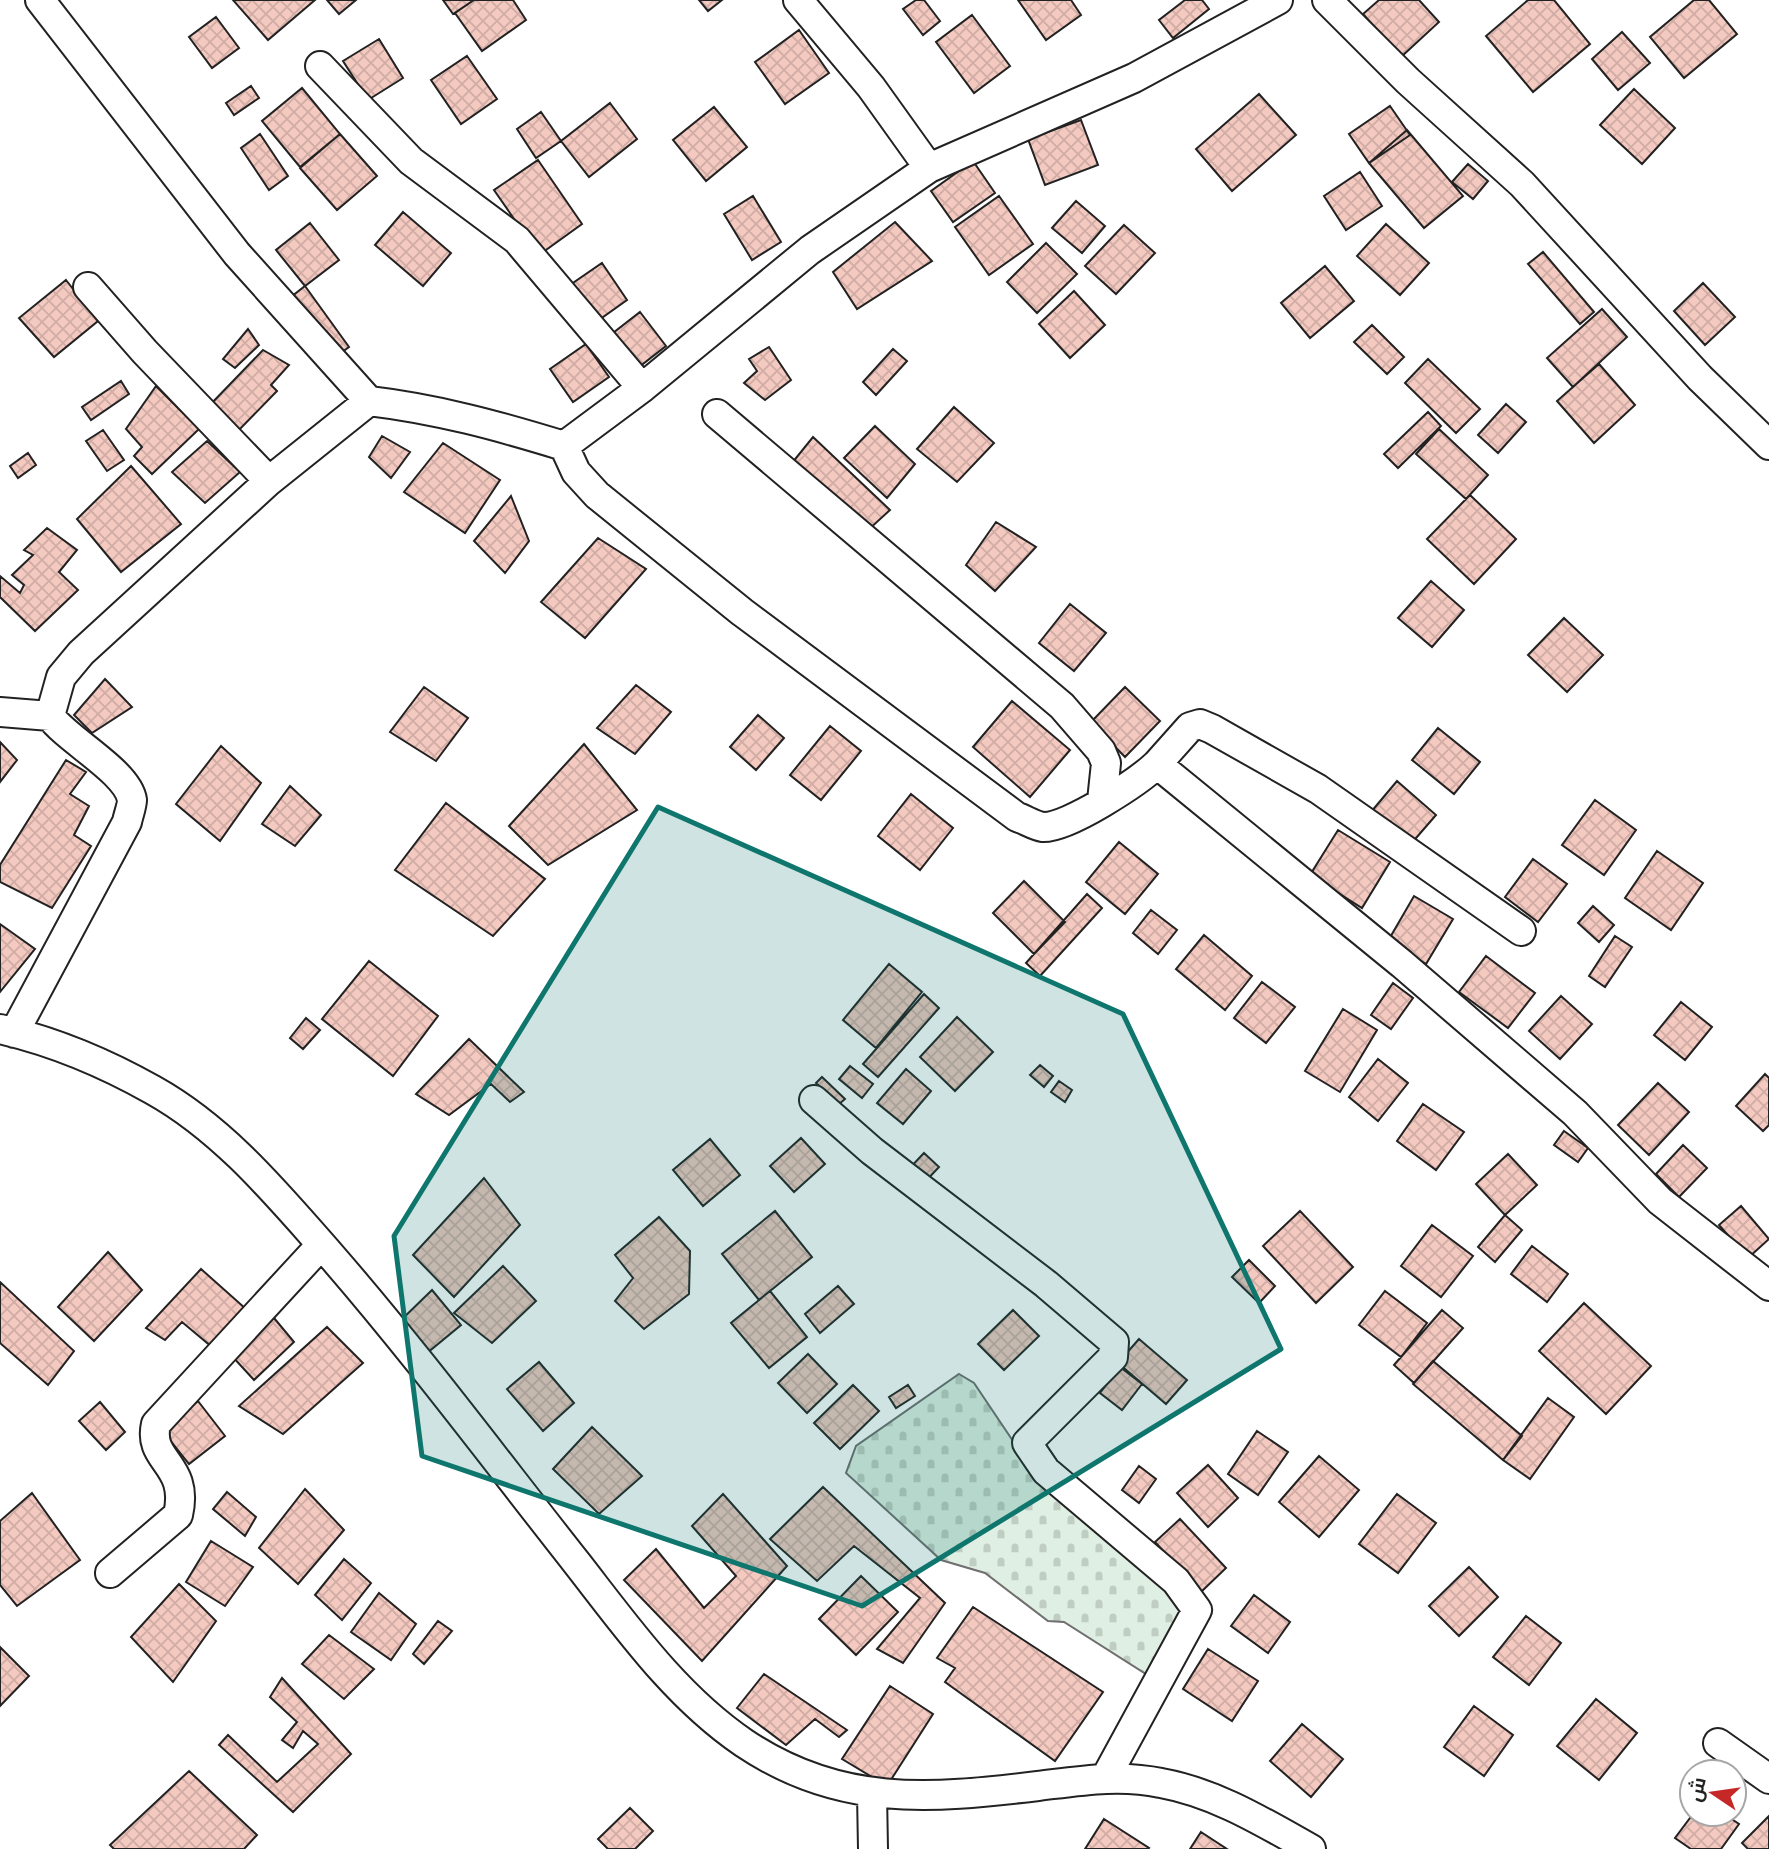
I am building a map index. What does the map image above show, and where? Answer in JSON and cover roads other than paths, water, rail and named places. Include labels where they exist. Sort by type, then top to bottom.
[{"type":"street","points":[[40,0],[237,254],[369,401],[478,419],[564,446],[576,472],[597,495],[742,612],[1017,817],[1042,827],[1068,820],[1138,782],[1189,727],[1200,724],[1318,789],[1521,931]]},
{"type":"street","points":[[798,0],[871,87],[929,168]]},
{"type":"street","points":[[564,446],[642,387],[810,250],[929,168],[1134,78],[1278,0]]},
{"type":"street","points":[[1327,0],[1408,81],[1522,184],[1700,378],[1769,445]]},
{"type":"street","points":[[320,66],[411,161],[517,240],[642,387]]},
{"type":"street","points":[[88,287],[145,352],[269,481]]},
{"type":"street","points":[[50,716],[61,677],[81,653],[269,481],[369,401]]},
{"type":"street","points":[[717,414],[783,474],[920,584],[1062,706],[1101,751],[1106,763],[1102,801]]},
{"type":"street","points":[[0,712],[50,716]]},
{"type":"street","points":[[50,716],[59,729],[122,780],[132,800],[127,822],[7,1031],[92,1060],[156,1091],[258,1172],[382,1315],[634,1635],[683,1692],[741,1741],[787,1769],[872,1794],[955,1795],[1106,1777],[1160,1782],[1221,1800],[1311,1849]]},
{"type":"street","points":[[1157,764],[1402,964],[1575,1113],[1660,1200],[1769,1286]]},
{"type":"street","points":[[814,1100],[872,1151],[1046,1284],[1114,1342],[1113,1357],[1027,1443],[1046,1471],[1176,1581],[1197,1610],[1106,1777]]},
{"type":"street","points":[[110,1573],[178,1515],[181,1489],[178,1476],[156,1446],[156,1424],[321,1245]]},
{"type":"street","points":[[1718,1743],[1769,1779]]},
{"type":"street","points":[[872,1794],[873,1849]]}]
